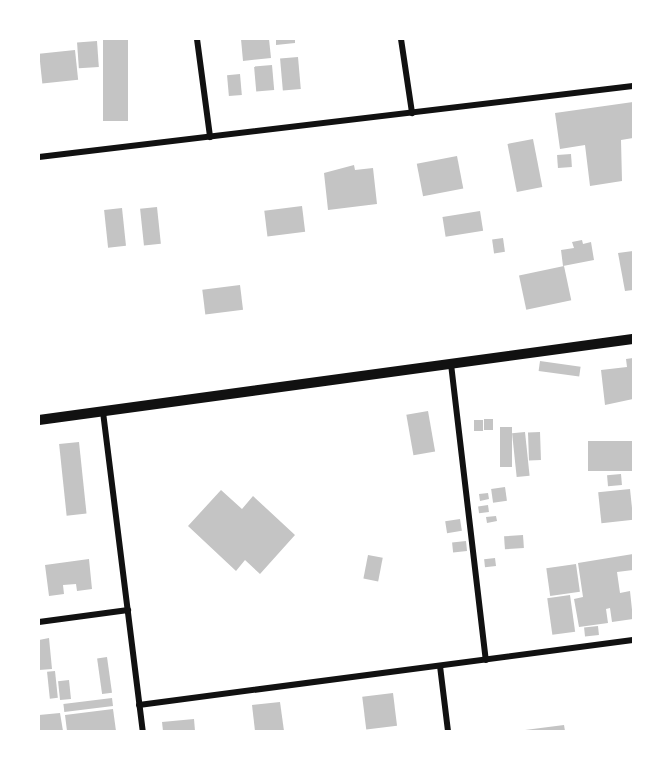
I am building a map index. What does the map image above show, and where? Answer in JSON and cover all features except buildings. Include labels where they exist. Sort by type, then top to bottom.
[{"type":"street","points":[[197,39],[210,137]]},
{"type":"street","points":[[401,39],[412,113]]},
{"type":"street","points":[[39,157],[633,86]]},
{"type":"street","points":[[39,420],[633,339]]},
{"type":"street","points":[[451,364],[486,660]]},
{"type":"street","points":[[103,412],[143,731]]},
{"type":"street","points":[[39,622],[128,610]]},
{"type":"street","points":[[140,705],[633,640]]},
{"type":"street","points":[[440,666],[448,731]]}]
